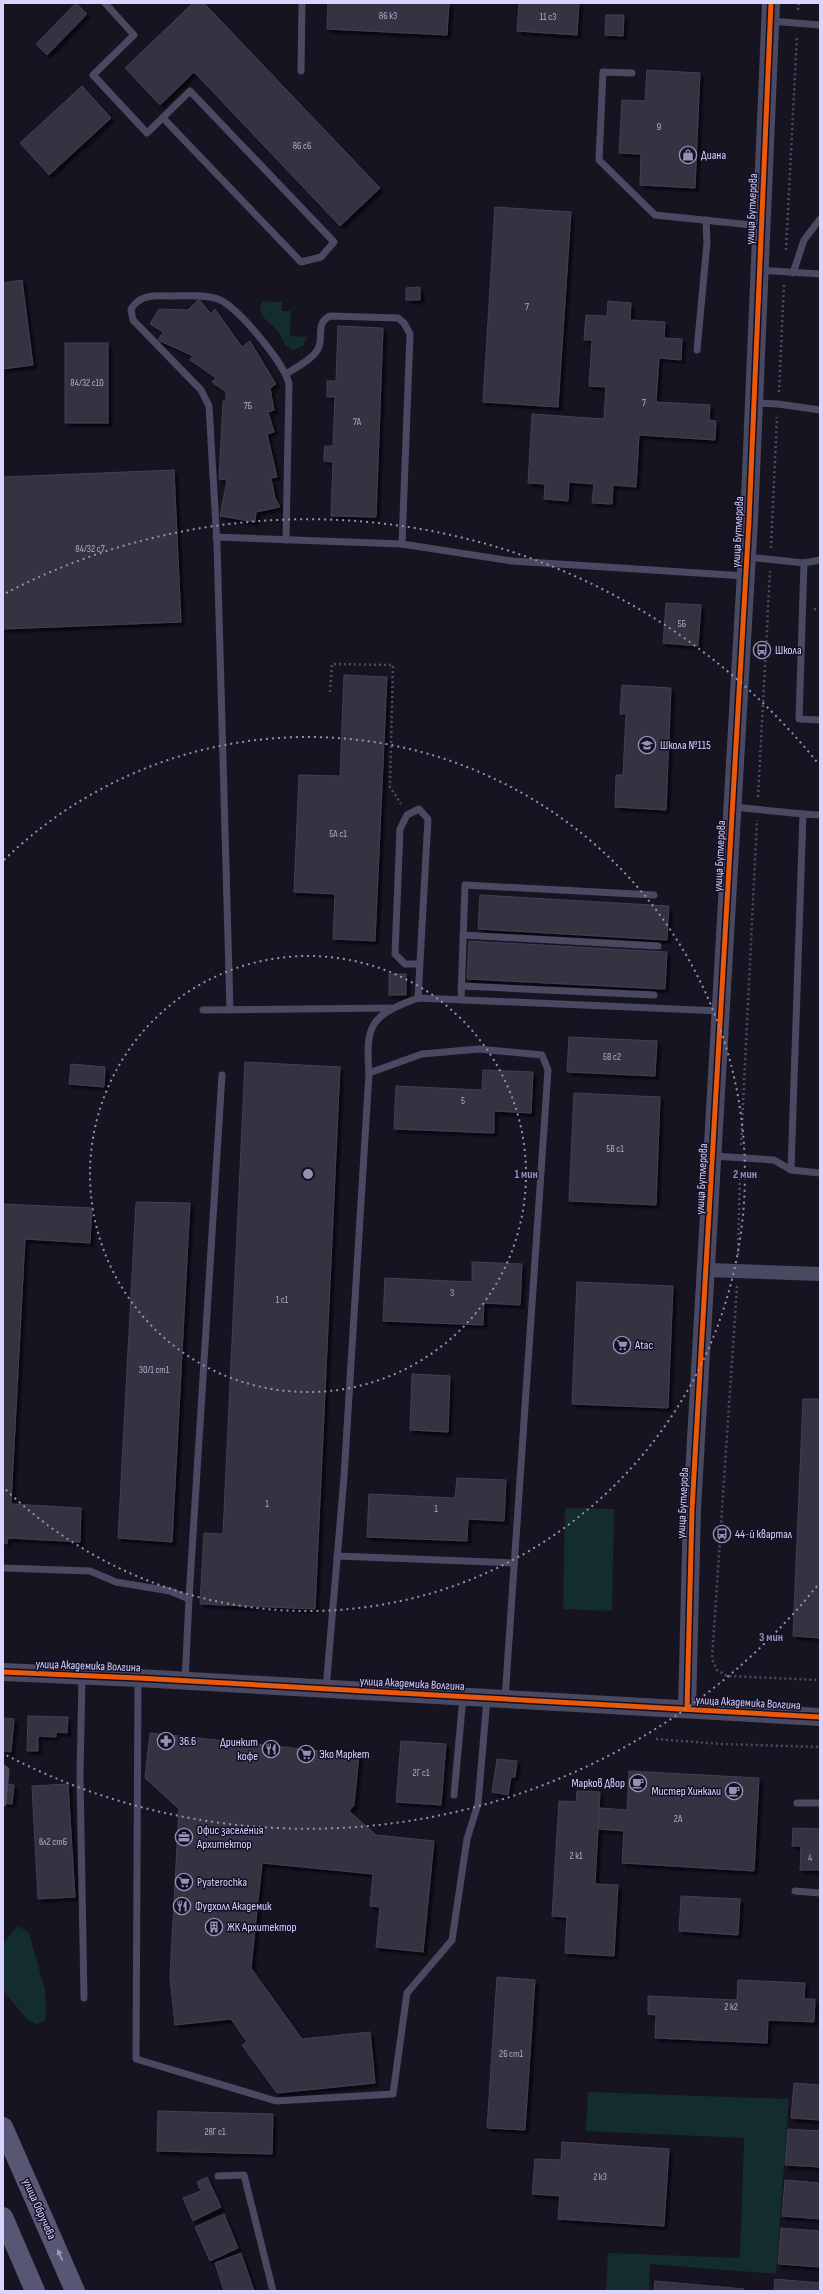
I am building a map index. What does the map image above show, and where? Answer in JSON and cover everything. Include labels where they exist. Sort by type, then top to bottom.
[{"type":"main road","name":"улица Обручева","points":[[3,2127],[75,2291]]},
{"type":"main road","points":[[3,2217],[35,2291]]},
{"type":"street","name":"улица Бутлерова","points":[[687,1709],[692,1509],[708,1270],[732,807],[746,576],[752,403],[762,226],[771,3]]},
{"type":"street","points":[[708,1270],[820,1274]]},
{"type":"street","name":"улица Академика Волгина","points":[[3,1672],[138,1678],[820,1716]]},
{"type":"lane","points":[[104,3],[134,35],[93,75],[148,133],[162,118],[190,91],[334,242],[321,257],[301,262],[162,118]]},
{"type":"lane","points":[[301,71],[302,3]]},
{"type":"lane","points":[[771,21],[820,25]]},
{"type":"lane","points":[[632,73],[603,72],[599,160],[655,215],[762,226]]},
{"type":"lane","points":[[793,273],[804,240],[820,219]]},
{"type":"lane","points":[[697,350],[707,242],[706,220]]},
{"type":"lane","points":[[759,270],[820,274]]},
{"type":"lane","points":[[230,1010],[216,537],[208,401],[201,390],[136,324],[131,316],[131,309],[141,300],[155,295],[218,299],[244,318],[286,374],[289,384],[286,540]]},
{"type":"lane","points":[[286,374],[316,353],[320,344],[321,325],[324,319],[330,316],[398,318],[407,326],[410,334],[402,544]]},
{"type":"lane","points":[[752,403],[778,404],[820,410]]},
{"type":"lane","points":[[216,537],[402,544],[512,561],[746,576]]},
{"type":"lane","points":[[746,557],[770,558],[804,563],[820,560]]},
{"type":"lane","points":[[804,563],[799,719],[820,720]]},
{"type":"lane","points":[[732,807],[820,815]]},
{"type":"lane","points":[[418,998],[420,964],[428,819],[419,809],[408,815],[400,829],[395,954],[405,964],[420,964]]},
{"type":"lane","points":[[791,1170],[803,814]]},
{"type":"lane","points":[[461,1000],[465,885],[654,895]]},
{"type":"lane","points":[[464,935],[658,946]]},
{"type":"lane","points":[[462,986],[654,995]]},
{"type":"lane","points":[[203,1010],[390,1008],[418,998],[721,1011]]},
{"type":"lane","points":[[326,1689],[337,1556],[369,1072],[368,1054],[371,1026],[390,1008]]},
{"type":"lane","points":[[369,1072],[422,1054],[479,1050],[542,1055],[548,1070],[505,1699]]},
{"type":"lane","points":[[184,1681],[222,1075]]},
{"type":"lane","points":[[713,1156],[774,1160],[791,1170],[820,1173]]},
{"type":"lane","points":[[337,1556],[514,1563]]},
{"type":"lane","points":[[3,1568],[90,1571],[116,1582],[170,1591],[188,1599]]},
{"type":"lane","points":[[82,1676],[80,1776],[84,1998]]},
{"type":"lane","points":[[138,1678],[136,2059],[276,2102],[394,2094],[407,1994],[452,1940],[467,1839],[478,1804],[487,1698]]},
{"type":"lane","points":[[454,1795],[463,1696]]},
{"type":"lane","points":[[3,1768],[6,1770],[3,1804]]},
{"type":"lane","points":[[797,1803],[820,1803]]},
{"type":"lane","points":[[795,1891],[820,1893]]},
{"type":"lane","points":[[218,2176],[244,2175],[274,2291]]},
{"type":"path","points":[[798,3],[740,1158],[738,1271],[712,1659],[717,1670],[727,1676],[820,1680]]},
{"type":"path","points":[[330,692],[332,664],[393,665],[390,787],[408,815]]},
{"type":"path","points":[[656,1739],[722,1744],[820,1747]]},
{"type":"green space","points":[[262,301],[282,302],[282,311],[291,311],[290,336],[307,337],[303,346],[293,350],[285,345],[279,332],[263,317],[260,308]]},
{"type":"green space","points":[[565,1508],[614,1509],[612,1611],[563,1609]]},
{"type":"green space","points":[[18,1926],[29,1933],[45,1990],[46,2020],[37,2024],[28,2020],[3,1991],[3,1943]]},
{"type":"green space","points":[[588,2092],[789,2099],[776,2274],[650,2264],[649,2291],[606,2291],[608,2253],[740,2258],[744,2138],[586,2131]]},
{"type":"building","points":[[76,3],[87,14],[47,55],[36,44]]},
{"type":"building","points":[[193,3],[204,3],[380,188],[340,226],[194,72],[160,105],[125,68]]},
{"type":"building","points":[[328,3],[449,3],[447,35],[327,29]]},
{"type":"building","points":[[519,3],[579,3],[577,35],[517,31]]},
{"type":"building","points":[[606,15],[624,15],[623,36],[605,35]]},
{"type":"building","points":[[647,70],[700,73],[695,188],[640,185],[641,154],[619,153],[622,100],[645,101]]},
{"type":"building","points":[[82,86],[111,118],[49,175],[20,143]]},
{"type":"building","points":[[495,207],[571,212],[558,407],[483,402]]},
{"type":"building","points":[[22,280],[33,365],[3,369],[3,283]]},
{"type":"building","points":[[420,287],[420,300],[406,300],[406,288]]},
{"type":"building","points":[[199,299],[211,314],[215,309],[242,347],[250,341],[276,384],[270,388],[274,410],[268,412],[274,432],[267,434],[277,477],[271,478],[275,498],[280,507],[256,512],[255,522],[220,516],[227,480],[219,479],[223,401],[226,401],[226,392],[212,382],[216,378],[190,360],[193,356],[158,340],[163,332],[150,324],[159,309],[188,310]]},
{"type":"building","points":[[608,301],[631,303],[630,320],[665,322],[664,338],[682,339],[681,360],[659,358],[656,402],[710,405],[709,420],[716,421],[715,440],[639,435],[636,487],[613,485],[612,504],[592,503],[594,484],[569,482],[568,501],[544,499],[545,484],[528,483],[532,414],[604,419],[606,387],[589,386],[592,340],[584,340],[586,315],[607,316]]},
{"type":"building","points":[[338,326],[383,328],[376,517],[331,516],[333,462],[324,461],[324,454],[325,446],[333,446],[335,397],[327,397],[327,381],[336,381]]},
{"type":"building","points":[[65,343],[108,343],[108,423],[65,423]]},
{"type":"building","points":[[174,470],[181,622],[3,629],[3,477]]},
{"type":"building","points":[[666,603],[701,605],[698,646],[663,643]]},
{"type":"building","points":[[344,675],[387,677],[375,941],[333,939],[335,894],[294,892],[299,775],[340,776]]},
{"type":"building","name":"Школа №115","points":[[622,685],[671,688],[666,810],[615,807],[616,775],[623,775],[626,714],[620,714]]},
{"type":"building","points":[[480,895],[669,906],[667,940],[478,929]]},
{"type":"building","points":[[469,941],[667,952],[665,989],[467,979]]},
{"type":"building","points":[[389,974],[406,974],[406,995],[389,995]]},
{"type":"building","points":[[569,1037],[657,1041],[655,1076],[567,1072]]},
{"type":"building","points":[[245,1062],[340,1067],[315,1609],[200,1604],[204,1533],[223,1534]]},
{"type":"building","points":[[71,1064],[105,1067],[104,1087],[69,1084]]},
{"type":"building","points":[[483,1070],[533,1072],[531,1113],[494,1111],[494,1133],[394,1129],[396,1086],[482,1090]]},
{"type":"building","points":[[574,1093],[660,1097],[656,1205],[569,1201]]},
{"type":"building","points":[[136,1202],[190,1203],[172,1542],[118,1538]]},
{"type":"building","points":[[3,1204],[92,1208],[90,1243],[25,1239],[11,1504],[81,1508],[80,1542],[8,1538],[7,1544],[3,1543]]},
{"type":"building","points":[[472,1262],[522,1264],[520,1305],[484,1303],[483,1325],[383,1321],[385,1278],[472,1282]]},
{"type":"building","name":"Atac","points":[[577,1282],[673,1286],[668,1408],[572,1404]]},
{"type":"building","points":[[412,1374],[450,1376],[448,1432],[410,1430]]},
{"type":"building","points":[[803,1399],[820,1399],[820,1638],[793,1636]]},
{"type":"building","points":[[457,1478],[506,1480],[504,1521],[468,1519],[467,1541],[367,1537],[369,1494],[455,1498]]},
{"type":"building","points":[[28,1716],[68,1717],[67,1733],[56,1732],[56,1737],[38,1736],[38,1751],[27,1751]]},
{"type":"building","points":[[3,1718],[14,1719],[11,1752],[3,1751]]},
{"type":"building","name":"ЖК Архитектор","points":[[150,1733],[359,1755],[354,1805],[349,1811],[376,1835],[434,1841],[423,1952],[376,1947],[380,1907],[370,1906],[373,1874],[262,1863],[251,1968],[302,2039],[370,2032],[375,2083],[277,2093],[242,2045],[247,2042],[231,2019],[175,2025],[170,1977],[179,1809],[145,1778]]},
{"type":"building","points":[[401,1741],[446,1744],[441,1805],[396,1802]]},
{"type":"building","points":[[497,1759],[517,1761],[515,1777],[511,1777],[508,1795],[492,1792]]},
{"type":"building","points":[[629,1771],[759,1778],[754,1871],[622,1863],[624,1831],[598,1829],[599,1808],[627,1810]]},
{"type":"building","points":[[3,1783],[14,1785],[12,1804],[3,1803]]},
{"type":"building","points":[[68,1784],[75,1897],[38,1899],[32,1786]]},
{"type":"building","points":[[577,1791],[600,1792],[595,1884],[618,1885],[614,1956],[565,1953],[567,1917],[552,1916],[559,1801],[576,1802]]},
{"type":"building","points":[[793,1828],[820,1829],[820,1870],[800,1870],[801,1846],[792,1846]]},
{"type":"building","points":[[681,1896],[740,1899],[738,1935],[679,1931]]},
{"type":"building","points":[[497,1977],[535,1980],[525,2130],[487,2128]]},
{"type":"building","points":[[738,1980],[805,1983],[804,1999],[815,1999],[814,2022],[768,2020],[767,2043],[655,2038],[656,2015],[648,2014],[648,1996],[737,2000]]},
{"type":"building","points":[[794,2083],[820,2085],[820,2120],[791,2118]]},
{"type":"building","points":[[158,2111],[273,2114],[272,2154],[157,2151]]},
{"type":"building","points":[[788,2129],[820,2131],[820,2167],[785,2165]]},
{"type":"building","points":[[562,2142],[669,2149],[664,2226],[558,2219],[560,2196],[532,2194],[535,2159],[561,2160]]},
{"type":"building","points":[[207,2177],[221,2207],[193,2221],[183,2198],[201,2191],[197,2182]]},
{"type":"building","points":[[785,2180],[820,2183],[820,2219],[782,2216]]},
{"type":"building","points":[[224,2214],[238,2248],[210,2261],[195,2227]]},
{"type":"building","points":[[781,2228],[820,2231],[820,2267],[778,2264]]},
{"type":"building","points":[[241,2253],[254,2291],[224,2291],[215,2263]]},
{"type":"building","points":[[775,2279],[820,2283],[820,2291],[774,2291]]},
{"type":"building","points":[[655,2281],[744,2289],[744,2291],[654,2291]]},
{"type":"cycle path","points":[[687,1709],[692,1509],[749,520],[771,3]]},
{"type":"cycle path","points":[[3,1672],[138,1678],[820,1717]]},
{"type":"place","name":"Диана","points":[[688,155]]},
{"type":"place","name":"Школа","points":[[762,650]]},
{"type":"place","name":"Школа №115","points":[[647,745]]},
{"type":"place","name":"Atac","points":[[622,1345]]},
{"type":"place","name":"44-й квартал","points":[[722,1534]]},
{"type":"place","name":"36.6","points":[[166,1741]]},
{"type":"place","name":"Дринкит кофе","points":[[271,1749]]},
{"type":"place","name":"Эко Маркет","points":[[306,1754]]},
{"type":"place","name":"Марков Двор","points":[[638,1783]]},
{"type":"place","name":"Мистер Хинкали","points":[[734,1791]]},
{"type":"place","name":"Офис заселения Архитектор","points":[[184,1837]]},
{"type":"place","name":"Pyaterochka","points":[[184,1882]]},
{"type":"place","name":"Фудхолл Академик","points":[[182,1906]]},
{"type":"place","name":"ЖК Архитектор","points":[[214,1927]]}]
